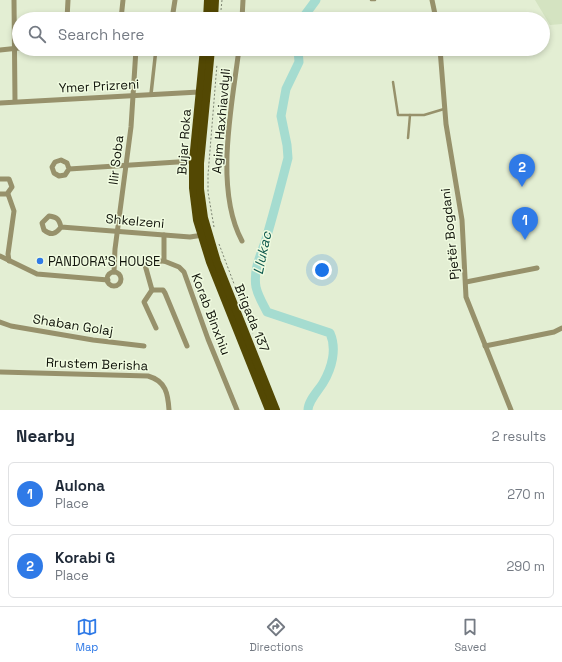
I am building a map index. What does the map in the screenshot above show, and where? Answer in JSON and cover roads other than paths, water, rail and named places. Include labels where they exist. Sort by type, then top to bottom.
[{"type":"main road","points":[[207,12],[208,0]]},
{"type":"main road","points":[[215,12],[216,0]]},
{"type":"main road","name":"Bujar Roka","points":[[203,56],[193,161],[194,201],[208,234]]},
{"type":"main road","name":"Bujar Roka","points":[[208,234],[202,202],[200,163],[210,56]]},
{"type":"main road","name":"Brigada 137","points":[[208,234],[210,262],[269,410]]},
{"type":"main road","name":"Brigada 137","points":[[208,234],[217,262],[276,410]]},
{"type":"street","points":[[14,0],[15,12]]},
{"type":"street","points":[[67,12],[68,0]]},
{"type":"street","points":[[122,12],[123,0]]},
{"type":"street","points":[[173,12],[175,0]]},
{"type":"street","points":[[242,12],[243,0]]},
{"type":"street","points":[[432,0],[435,12]]},
{"type":"street","points":[[0,50],[12,49]]},
{"type":"street","points":[[15,101],[17,56]]},
{"type":"street","name":"Ilir Soba","points":[[114,272],[115,249],[127,166],[136,56]]},
{"type":"street","points":[[151,94],[155,56]]},
{"type":"street","name":"Agim Haxhiavdyli","points":[[238,56],[229,126],[227,185],[234,224],[242,241]]},
{"type":"street","name":"Pjetër Bogdani","points":[[440,56],[444,109],[462,220],[466,297],[511,410]]},
{"type":"street","name":"Ymer Prizreni","points":[[0,103],[199,92]]},
{"type":"street","points":[[68,169],[193,161]]},
{"type":"street","points":[[0,179],[6,178],[11,182],[12,187],[8,194],[14,211],[8,254],[9,261]]},
{"type":"street","points":[[0,194],[8,194]]},
{"type":"street","name":"Shkelzeni","points":[[61,227],[118,230],[190,237],[208,234]]},
{"type":"street","points":[[156,328],[144,302],[152,290],[145,265],[146,262],[164,261],[164,235]]},
{"type":"street","points":[[0,256],[37,274],[108,280],[113,286],[120,283],[120,275],[114,272],[109,275],[108,280]]},
{"type":"street","name":"Korab Binxhiu","points":[[164,261],[179,267],[184,272],[208,340],[237,410]]},
{"type":"street","points":[[466,282],[537,268]]},
{"type":"street","points":[[152,290],[163,290],[165,293],[187,346]]},
{"type":"street","name":"Shaban Golaj","points":[[0,322],[12,326],[93,340],[144,346]]},
{"type":"street","points":[[485,346],[554,332],[562,328]]},
{"type":"street","name":"Rrustem Berisha","points":[[0,372],[148,376],[159,381],[167,390],[169,410]]},
{"type":"lane","points":[[393,82],[398,115],[424,115],[444,109]]},
{"type":"lane","points":[[408,138],[410,115]]},
{"type":"waterway","name":"Llukac","points":[[307,12],[316,0]]},
{"type":"waterway","name":"Llukac","points":[[299,56],[299,62],[286,89],[281,116],[288,158],[269,229],[258,262],[255,280],[258,294],[267,312],[330,333],[333,345],[331,365],[323,383],[310,403],[308,410]]},
{"type":"place","name":"Korabi G","points":[[522,187]]},
{"type":"place","name":"Aulona","points":[[525,240]]},
{"type":"place","name":"PANDORA'S HOUSE","points":[[40,261]]}]
